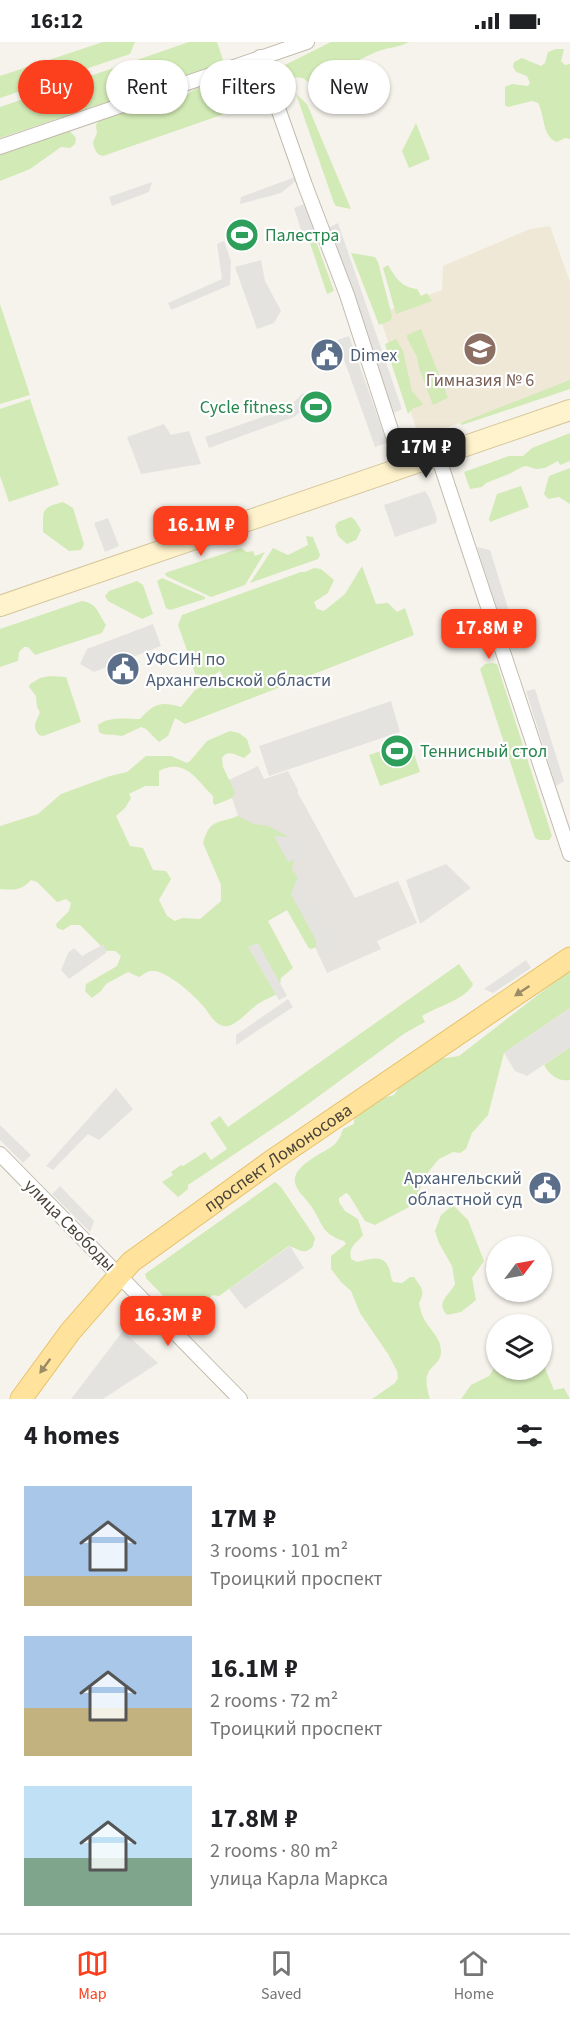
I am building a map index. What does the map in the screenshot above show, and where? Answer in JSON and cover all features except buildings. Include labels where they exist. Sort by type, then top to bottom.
[{"type":"main road","points":[[0,606],[570,410]]},
{"type":"main road","name":"проспект Ломоносова","points":[[21,1399],[70,1332],[119,1274],[140,1254],[570,958]]},
{"type":"street","points":[[0,147],[307,42]]},
{"type":"street","points":[[260,57],[347,295],[403,467]]},
{"type":"street","points":[[438,456],[570,854]]},
{"type":"street","name":"улица Свободы","points":[[0,1154],[240,1399]]},
{"type":"shaded area","points":[[295,177],[297,180],[281,193],[240,204],[241,197]]},
{"type":"shaded area","points":[[152,182],[149,192],[112,206],[109,197]]},
{"type":"shaded area","points":[[304,204],[317,236],[302,233],[294,208]]},
{"type":"shaded area","points":[[338,223],[402,409],[392,414],[328,228]]},
{"type":"shaded area","name":"Гимназия № 6","points":[[550,226],[570,282],[570,385],[419,437],[379,314],[442,290],[443,266],[530,229]]},
{"type":"shaded area","points":[[224,241],[231,261],[230,285],[171,310],[168,303],[222,279],[217,244]]},
{"type":"shaded area","points":[[261,260],[265,281],[281,311],[274,323],[257,329],[235,267]]},
{"type":"shaded area","points":[[349,336],[387,443],[375,447],[337,340]]},
{"type":"shaded area","points":[[312,393],[312,402],[294,417],[209,448],[205,437],[288,408],[302,394]]},
{"type":"shaded area","points":[[164,424],[171,435],[189,431],[201,464],[141,474],[127,437]]},
{"type":"shaded area","points":[[425,491],[437,519],[436,523],[395,537],[384,505]]},
{"type":"shaded area","points":[[108,518],[119,546],[105,552],[94,523]]},
{"type":"shaded area","points":[[477,547],[490,550],[514,627],[503,630]]},
{"type":"shaded area","points":[[153,624],[161,646],[94,672],[80,664],[87,649]]},
{"type":"shaded area","points":[[535,689],[564,781],[556,786],[526,691]]},
{"type":"shaded area","points":[[391,701],[400,732],[269,776],[259,746]]},
{"type":"shaded area","points":[[258,766],[264,779],[288,771],[298,794],[355,898],[398,881],[417,923],[377,941],[381,949],[327,973],[259,827],[239,819],[232,798],[227,781]]},
{"type":"shaded area","points":[[274,836],[308,838],[314,850],[288,862]]},
{"type":"shaded area","points":[[446,864],[471,888],[420,924],[406,880]]},
{"type":"shaded area","points":[[299,874],[345,950],[324,955],[291,894]]},
{"type":"shaded area","points":[[258,943],[287,996],[279,1000],[248,947]]},
{"type":"shaded area","points":[[104,944],[106,953],[69,979],[61,970],[68,953],[74,948],[82,956]]},
{"type":"shaded area","points":[[526,960],[531,968],[493,993],[484,989]]},
{"type":"shaded area","points":[[288,999],[293,1007],[236,1045],[236,1035]]},
{"type":"shaded area","points":[[570,1008],[570,1047],[527,1076],[515,1071],[504,1053]]},
{"type":"shaded area","points":[[116,1088],[133,1109],[99,1140],[88,1134],[53,1170],[46,1166]]},
{"type":"shaded area","points":[[0,1125],[31,1155],[23,1163],[0,1140]]},
{"type":"shaded area","points":[[60,1186],[94,1221],[90,1232],[52,1194]]},
{"type":"shaded area","points":[[290,1246],[304,1268],[245,1309],[229,1289]]},
{"type":"shaded area","points":[[123,1331],[158,1363],[103,1399],[71,1399]]},
{"type":"green space","points":[[103,42],[135,42],[130,54],[106,60],[106,62],[94,66],[94,60],[48,60]]},
{"type":"green space","points":[[189,42],[217,42],[223,60],[200,60],[200,71],[188,75],[188,60],[137,60]]},
{"type":"green space","points":[[331,42],[409,42],[380,50],[358,60],[308,60],[308,82],[303,78],[296,77],[295,60]]},
{"type":"green space","points":[[564,49],[561,61],[565,65],[570,64],[570,139],[565,138],[557,142],[546,131],[538,103],[532,101],[508,107],[505,105],[505,87],[512,84],[528,86],[530,83],[527,76],[516,72],[513,67],[514,62],[522,58],[541,66],[545,63],[548,52]]},
{"type":"green space","points":[[18,70],[18,92],[0,98],[0,76]]},
{"type":"green space","points":[[106,71],[106,103],[94,107],[94,75]]},
{"type":"green space","points":[[200,88],[200,114],[224,114],[103,156],[96,151],[93,142],[97,133],[96,125],[100,119],[119,114],[188,114],[188,94]]},
{"type":"green space","points":[[296,94],[307,104],[308,114],[311,114],[351,209],[336,206]]},
{"type":"green space","points":[[18,101],[18,114],[72,114],[0,138],[0,107]]},
{"type":"green space","points":[[416,123],[430,159],[409,168],[402,151]]},
{"type":"green space","points":[[68,129],[76,138],[75,144],[70,148],[61,147],[30,169],[0,181],[0,150]]},
{"type":"green space","points":[[316,241],[334,291],[327,294],[310,243]]},
{"type":"green space","points":[[351,253],[375,257],[378,262],[392,316],[391,320],[379,325]]},
{"type":"green space","points":[[388,265],[403,284],[417,289],[421,296],[427,293],[432,301],[396,314],[383,268]]},
{"type":"green space","points":[[0,304],[30,395],[0,404]]},
{"type":"green space","points":[[421,329],[448,398],[433,405],[417,357],[407,338],[407,335]]},
{"type":"green space","points":[[396,339],[403,351],[412,391],[423,404],[413,408],[408,414],[385,344]]},
{"type":"green space","points":[[570,380],[570,389],[462,425],[460,423]]},
{"type":"green space","points":[[30,399],[59,485],[9,502],[0,476],[0,409]]},
{"type":"green space","points":[[570,433],[570,461],[560,465],[558,461],[545,468],[522,467],[482,487],[470,489],[464,472],[509,456],[523,456],[532,448]]},
{"type":"green space","points":[[570,468],[570,504],[559,497],[548,499],[544,494],[549,476]]},
{"type":"green space","points":[[521,486],[529,507],[490,522],[497,494]]},
{"type":"green space","points":[[63,502],[73,508],[84,544],[81,550],[69,551],[43,532],[43,518],[47,508]]},
{"type":"green space","points":[[351,517],[361,530],[356,540],[347,544],[338,536],[335,526],[338,522]]},
{"type":"green space","points":[[306,536],[313,537],[320,555],[318,559],[250,583],[273,548],[288,555],[308,545]]},
{"type":"green space","points":[[241,548],[247,552],[253,551],[255,556],[265,552],[245,585],[211,597],[166,576],[165,573]]},
{"type":"green space","points":[[362,566],[376,604],[388,603],[397,612],[405,608],[414,635],[185,724],[175,718],[168,736],[159,742],[141,727],[122,736],[99,732],[98,725],[107,720],[140,719],[149,710],[162,704],[181,707],[195,690],[223,677],[220,671],[209,678],[197,679],[178,625],[182,615],[314,568],[321,569],[334,580],[328,593],[314,602],[317,609],[324,611],[345,594]]},
{"type":"green space","points":[[162,578],[205,599],[170,610],[166,608],[157,581]]},
{"type":"green space","points":[[137,581],[143,585],[153,614],[142,619],[108,601],[105,596],[109,591]]},
{"type":"green space","points":[[82,601],[94,606],[99,613],[106,625],[102,633],[35,655],[28,647],[24,647],[19,652],[18,661],[0,667],[0,629]]},
{"type":"green space","points":[[485,664],[497,664],[552,836],[549,840],[535,838],[480,669]]},
{"type":"green space","points":[[66,677],[81,722],[43,736],[39,735],[35,729],[40,712],[36,696],[29,687],[40,678]]},
{"type":"green space","points":[[230,731],[239,733],[247,739],[251,752],[244,758],[229,753],[222,758],[223,767],[235,792],[232,798],[215,805],[213,796],[190,773],[177,767],[168,767],[159,771],[159,786],[145,786],[129,794],[131,798],[116,816],[130,846],[143,848],[153,870],[166,871],[171,879],[159,900],[167,916],[175,921],[182,918],[200,919],[221,901],[221,885],[203,843],[209,829],[216,823],[238,816],[254,824],[268,826],[289,837],[295,854],[292,869],[300,881],[316,938],[316,947],[311,949],[308,947],[287,910],[268,921],[293,968],[281,978],[279,993],[261,1002],[228,1026],[217,1023],[187,990],[164,974],[157,972],[150,971],[139,977],[128,972],[106,984],[92,998],[85,991],[86,984],[117,966],[121,956],[115,951],[106,951],[80,925],[71,925],[63,930],[57,928],[56,924],[69,911],[71,903],[66,899],[57,902],[37,882],[31,880],[17,889],[0,889],[0,826],[38,814],[61,794],[127,772],[146,756],[171,756],[187,763],[207,741]]},
{"type":"green space","points":[[410,741],[420,772],[380,786],[369,755]]},
{"type":"green space","points":[[459,964],[473,984],[464,994],[422,1016],[425,1022],[405,1033],[293,1115],[188,1185],[188,1189],[178,1197],[162,1182],[173,1175],[171,1172],[181,1165],[183,1166],[205,1152],[211,1160],[227,1149],[210,1123],[220,1116],[228,1127]]},
{"type":"green space","points":[[570,970],[570,1008],[504,1053],[488,1115],[472,1133],[466,1149],[439,1159],[429,1171],[411,1206],[375,1225],[365,1221],[349,1195],[346,1193],[339,1198],[345,1211],[358,1219],[363,1235],[352,1248],[351,1259],[357,1262],[383,1260],[389,1268],[393,1282],[402,1283],[414,1277],[421,1287],[419,1303],[422,1315],[437,1337],[441,1351],[438,1361],[428,1373],[427,1387],[430,1399],[372,1399],[395,1383],[398,1378],[397,1371],[360,1313],[351,1291],[331,1269],[331,1256],[346,1244],[324,1228],[296,1186],[297,1173],[301,1167],[334,1145],[343,1129],[354,1124],[355,1114],[383,1098],[394,1095],[403,1081],[439,1059],[459,1056]]},
{"type":"green space","points":[[570,1047],[570,1080],[558,1079],[544,1065]]},
{"type":"green space","points":[[275,1182],[281,1187],[315,1238],[313,1246],[305,1251],[289,1246],[219,1296],[212,1295],[204,1306],[204,1319],[193,1327],[146,1278],[145,1274]]},
{"type":"green space","points":[[453,1205],[468,1220],[484,1261],[472,1278],[476,1300],[461,1312],[447,1315],[442,1306],[444,1299],[455,1284],[452,1266],[435,1231],[441,1215]]},
{"type":"green space","points":[[486,1378],[486,1380],[550,1380],[554,1390],[564,1388],[570,1399],[461,1399],[471,1385]]},
{"type":"place","name":"Палестра","points":[[242,235]]},
{"type":"place","name":"Гимназия № 6","points":[[480,349]]},
{"type":"place","name":"Dimex","points":[[327,355]]},
{"type":"place","name":"Cycle fitness","points":[[316,407]]},
{"type":"place","name":"УФСИН по Архангельской области","points":[[123,669]]},
{"type":"place","name":"Теннисный стол","points":[[397,751]]},
{"type":"place","name":"Архангельский областной суд","points":[[545,1188]]}]
